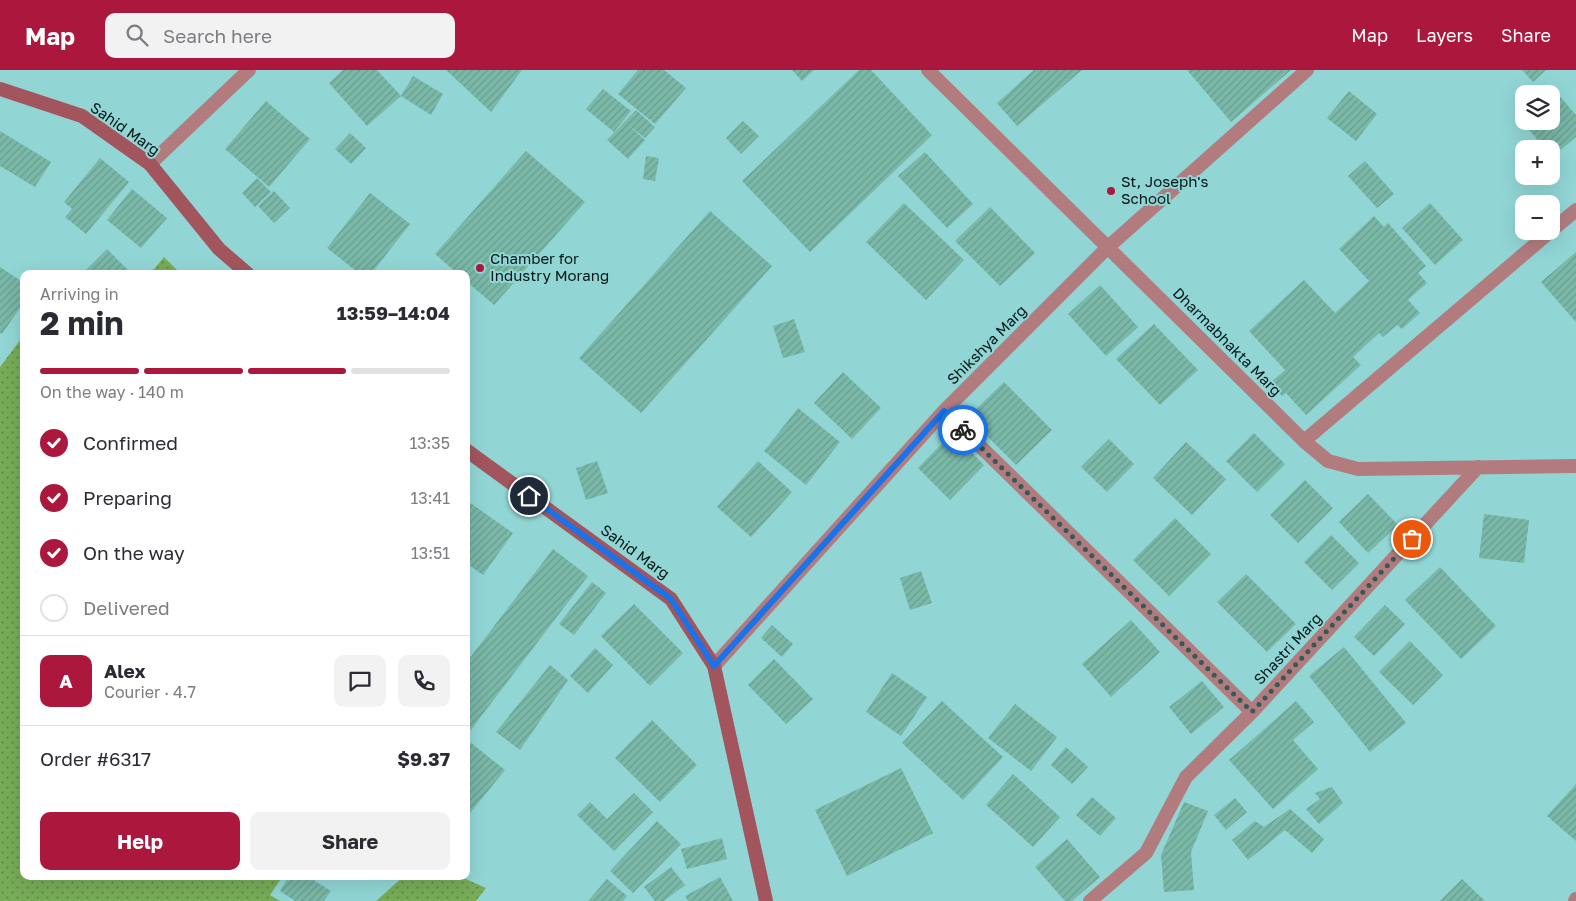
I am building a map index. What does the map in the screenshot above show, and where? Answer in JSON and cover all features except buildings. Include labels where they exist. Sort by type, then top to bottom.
[{"type":"main road","name":"Sahid Marg","points":[[0,89],[82,116],[150,164],[219,249],[243,270]]},
{"type":"main road","name":"Sahid Marg","points":[[470,453],[671,599],[714,666],[766,901]]},
{"type":"street","points":[[150,164],[250,70]]},
{"type":"street","name":"Dharmabhakta Marg","points":[[928,70],[1304,441],[1328,461],[1358,468],[1576,466]]},
{"type":"street","name":"Shikshya Marg","points":[[714,666],[944,411],[1107,248],[1307,70]]},
{"type":"street","points":[[1560,223],[1576,210]]},
{"type":"street","points":[[1304,441],[1540,240]]},
{"type":"street","points":[[944,411],[1252,712]]},
{"type":"street","name":"Shastri Marg","points":[[1090,901],[1146,853],[1186,777],[1252,712],[1478,467]]},
{"type":"green space","points":[[164,257],[177,270],[153,270]]},
{"type":"green space","points":[[20,340],[20,880],[280,880],[270,895],[280,901],[0,901],[0,367]]},
{"type":"green space","points":[[400,880],[468,880],[486,888],[476,901],[376,901]]},
{"type":"way so far","points":[[963,430],[1252,712],[1412,539]]},
{"type":"place","name":"St, Joseph's School","points":[[1111,191]]},
{"type":"place","name":"Chamber for Industry Morang","points":[[480,268]]},
{"type":"route","points":[[529,496],[671,599],[714,666],[944,411],[963,430]]}]
